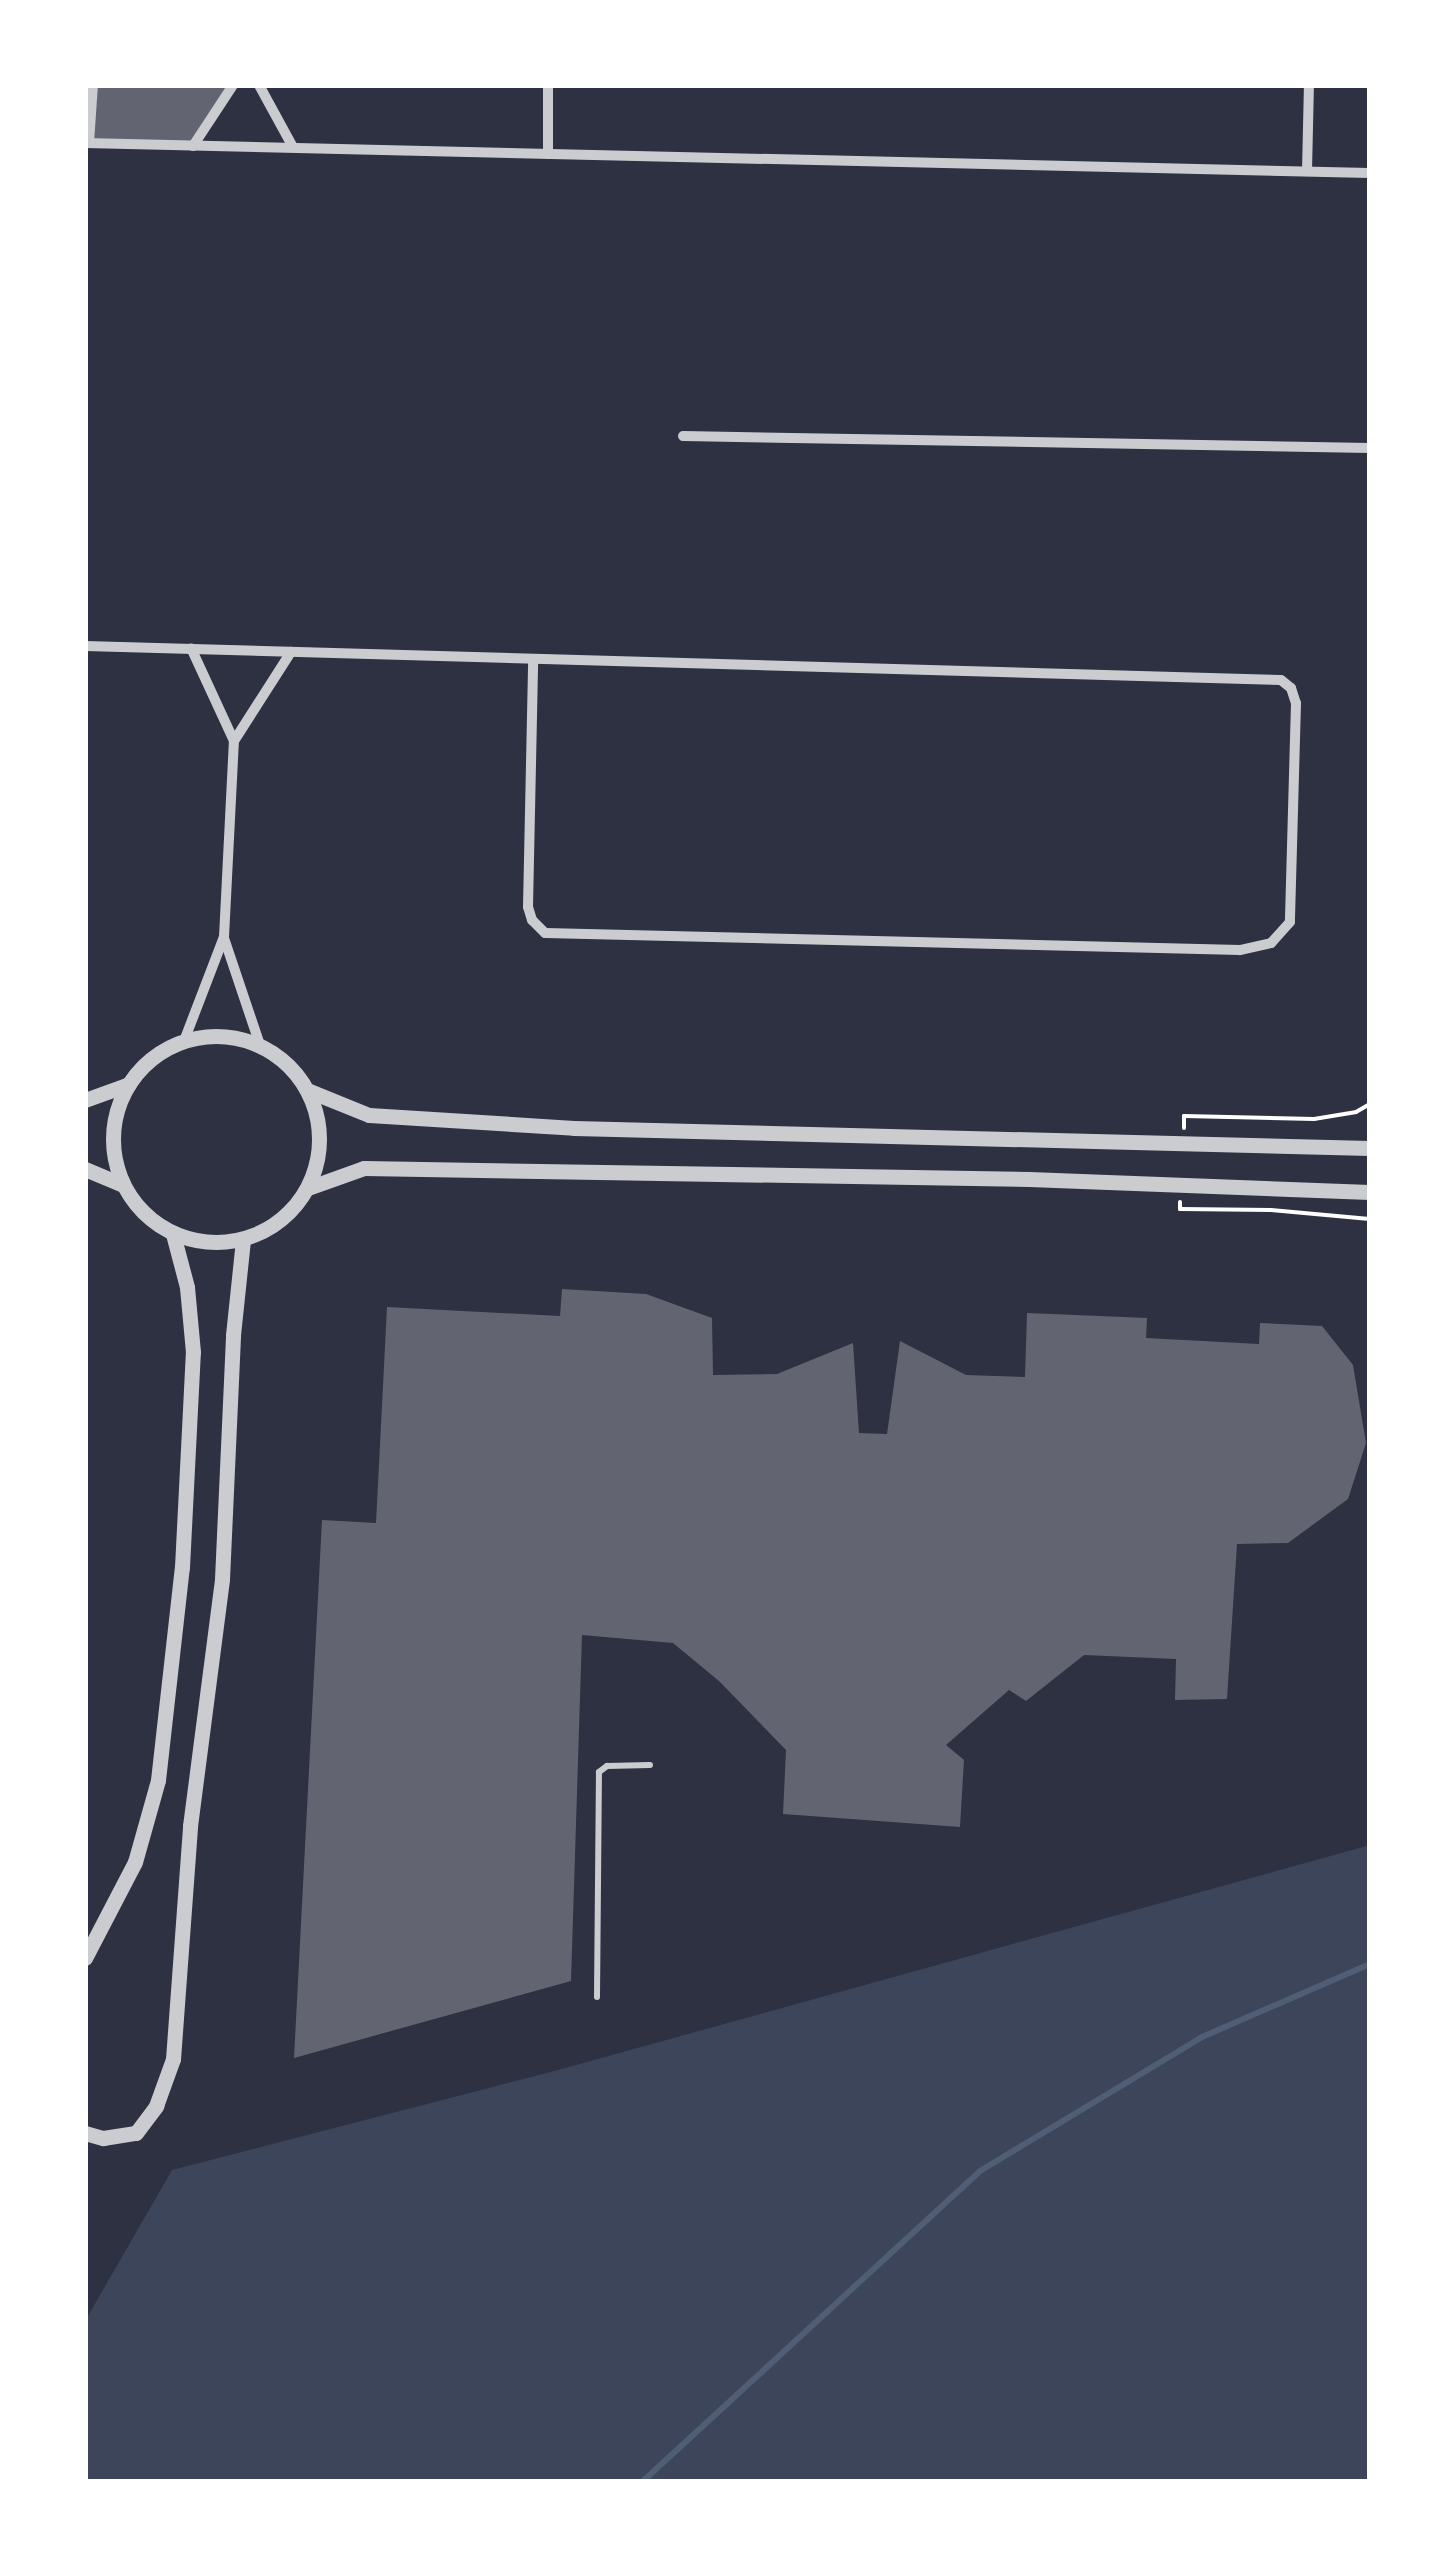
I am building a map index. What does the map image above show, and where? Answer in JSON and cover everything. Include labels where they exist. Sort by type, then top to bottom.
[{"type":"street","points":[[93,85],[87,143],[1370,173]]},
{"type":"street","points":[[193,146],[233,85]]},
{"type":"street","points":[[259,85],[293,147]]},
{"type":"street","points":[[548,85],[548,154]]},
{"type":"street","points":[[1307,170],[1309,85]]},
{"type":"street","points":[[683,436],[1370,448]]},
{"type":"street","points":[[85,646],[1256,676],[1286,682],[1296,703],[1291,912],[1284,932],[1261,948],[546,933],[532,920],[528,907],[533,660]]},
{"type":"street","points":[[184,1040],[224,937],[234,741],[191,648]]},
{"type":"street","points":[[234,741],[291,652]]},
{"type":"street","points":[[224,937],[260,1045]]},
{"type":"street","points":[[236,1037],[260,1045],[288,1064],[307,1090],[320,1139],[308,1188],[280,1220],[243,1240],[207,1243],[173,1234],[144,1214],[124,1185],[114,1151],[116,1116],[129,1084],[153,1057],[184,1040],[236,1037]]},
{"type":"street","points":[[85,1100],[129,1084]]},
{"type":"street","points":[[307,1090],[369,1115],[556,1127],[1370,1148]]},
{"type":"street","points":[[85,1168],[124,1185]]},
{"type":"street","points":[[308,1188],[364,1168],[1029,1179],[1370,1192]]},
{"type":"street","points":[[85,1958],[135,1862],[158,1780],[182,1568],[192,1352],[187,1287],[173,1234]]},
{"type":"street","points":[[85,2133],[104,2138],[136,2133],[156,2106],[173,2059],[190,1826],[222,1579],[233,1336],[243,1240]]},
{"type":"lane","points":[[597,1997],[599,1772],[606,1766],[650,1765]]},
{"type":"shaded area","points":[[1370,1845],[1370,2482],[85,2482],[85,2321],[172,2170],[558,2070]]},
{"type":"building","points":[[93,85],[233,85],[193,146],[89,143]]},
{"type":"building","points":[[562,1289],[646,1294],[712,1318],[713,1375],[777,1374],[853,1343],[859,1433],[887,1434],[900,1341],[966,1375],[1025,1377],[1027,1313],[1147,1318],[1146,1338],[1259,1344],[1260,1323],[1322,1326],[1353,1365],[1366,1443],[1348,1499],[1288,1543],[1237,1544],[1227,1699],[1175,1700],[1176,1659],[1084,1655],[1026,1701],[1009,1690],[946,1745],[964,1760],[960,1827],[783,1814],[786,1750],[719,1681],[673,1643],[582,1635],[571,1981],[294,2058],[322,1520],[376,1523],[387,1307],[560,1316]]},
{"type":"waterway","points":[[642,2482],[980,2171],[1202,2037],[1370,1964]]}]
